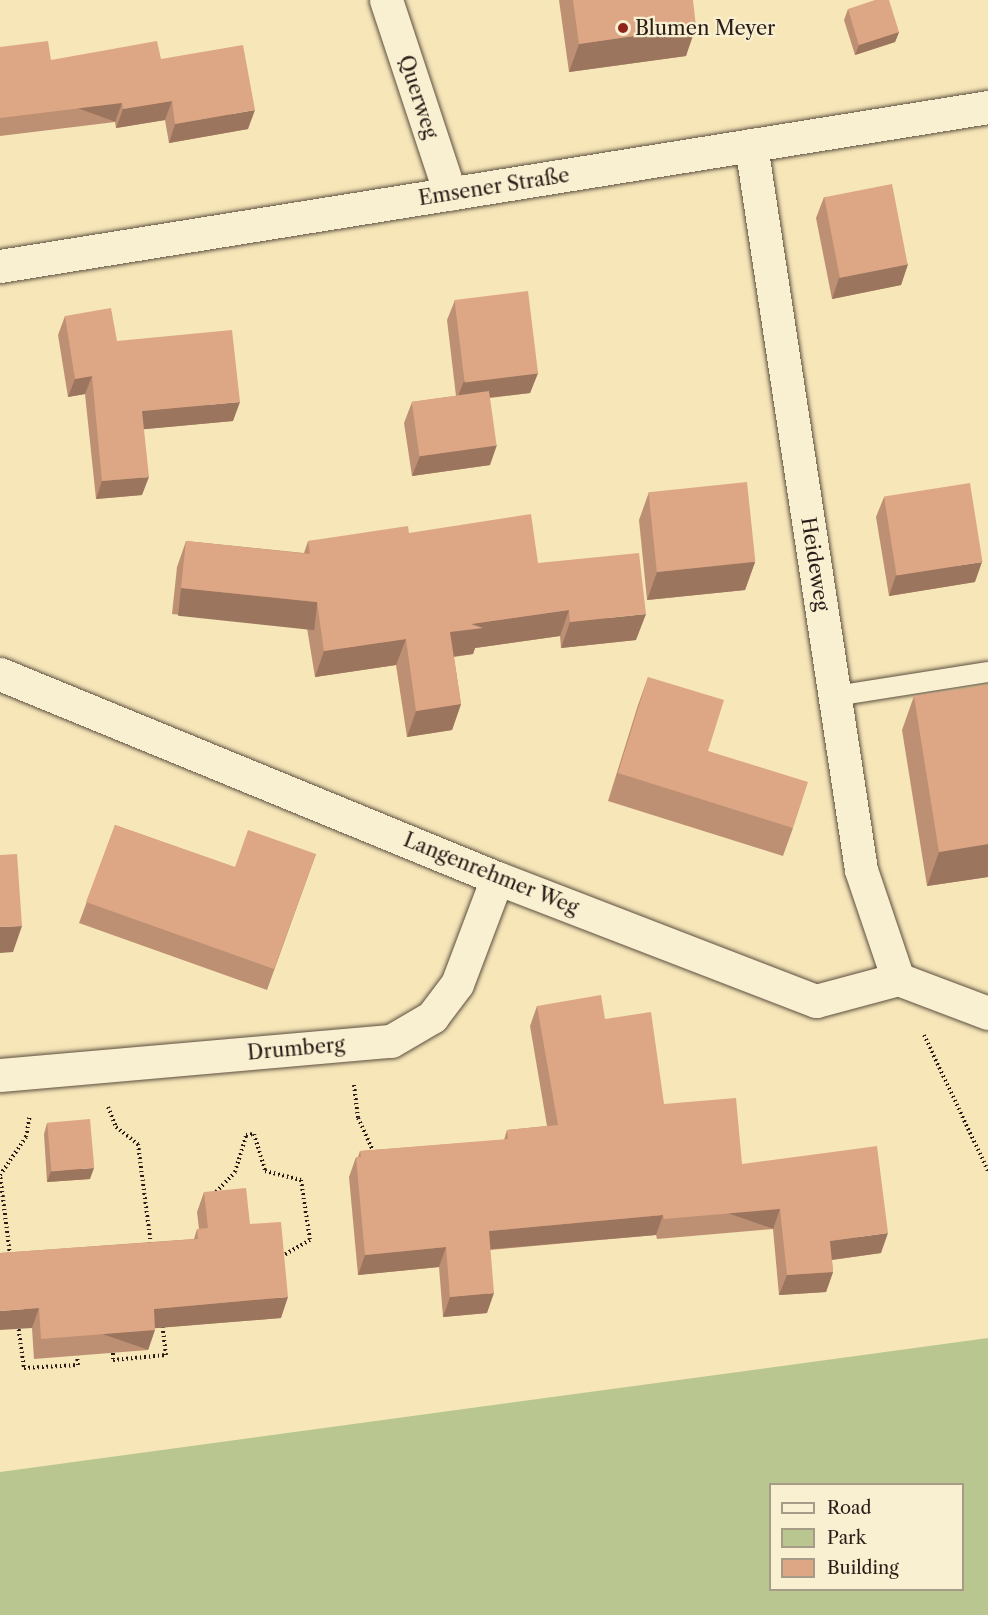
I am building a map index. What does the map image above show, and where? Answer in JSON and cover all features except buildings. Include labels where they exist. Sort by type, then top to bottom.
[{"type":"street","name":"Querweg","points":[[386,0],[450,194]]},
{"type":"street","name":"Emsener Straße","points":[[0,266],[988,107]]},
{"type":"street","name":"Heideweg","points":[[751,144],[861,870],[898,980]]},
{"type":"street","name":"Langenrehmer Weg","points":[[0,674],[497,878],[816,1001],[898,980]]},
{"type":"street","name":"Drumberg","points":[[0,1075],[391,1041],[432,1017],[457,984],[497,878]]},
{"type":"street","points":[[898,980],[988,1013]]},
{"type":"lane","points":[[835,696],[988,672]]},
{"type":"path","points":[[898,980],[988,1172]]},
{"type":"path","points":[[353,1045],[358,1118],[377,1158]]},
{"type":"path","points":[[91,1068],[116,1127],[138,1144],[152,1250]]},
{"type":"path","points":[[11,1266],[0,1175],[26,1137],[39,1072]]},
{"type":"path","points":[[216,1192],[235,1172],[246,1136],[254,1134],[266,1171],[301,1180],[310,1240],[286,1257],[275,1257]]},
{"type":"path","points":[[112,1353],[113,1360],[166,1355],[161,1320]]},
{"type":"path","points":[[18,1323],[24,1368],[78,1365],[77,1356]]},
{"type":"green space","points":[[988,1338],[988,1615],[0,1615],[0,1472]]},
{"type":"place","name":"Blumen Meyer","points":[[623,28]]}]
